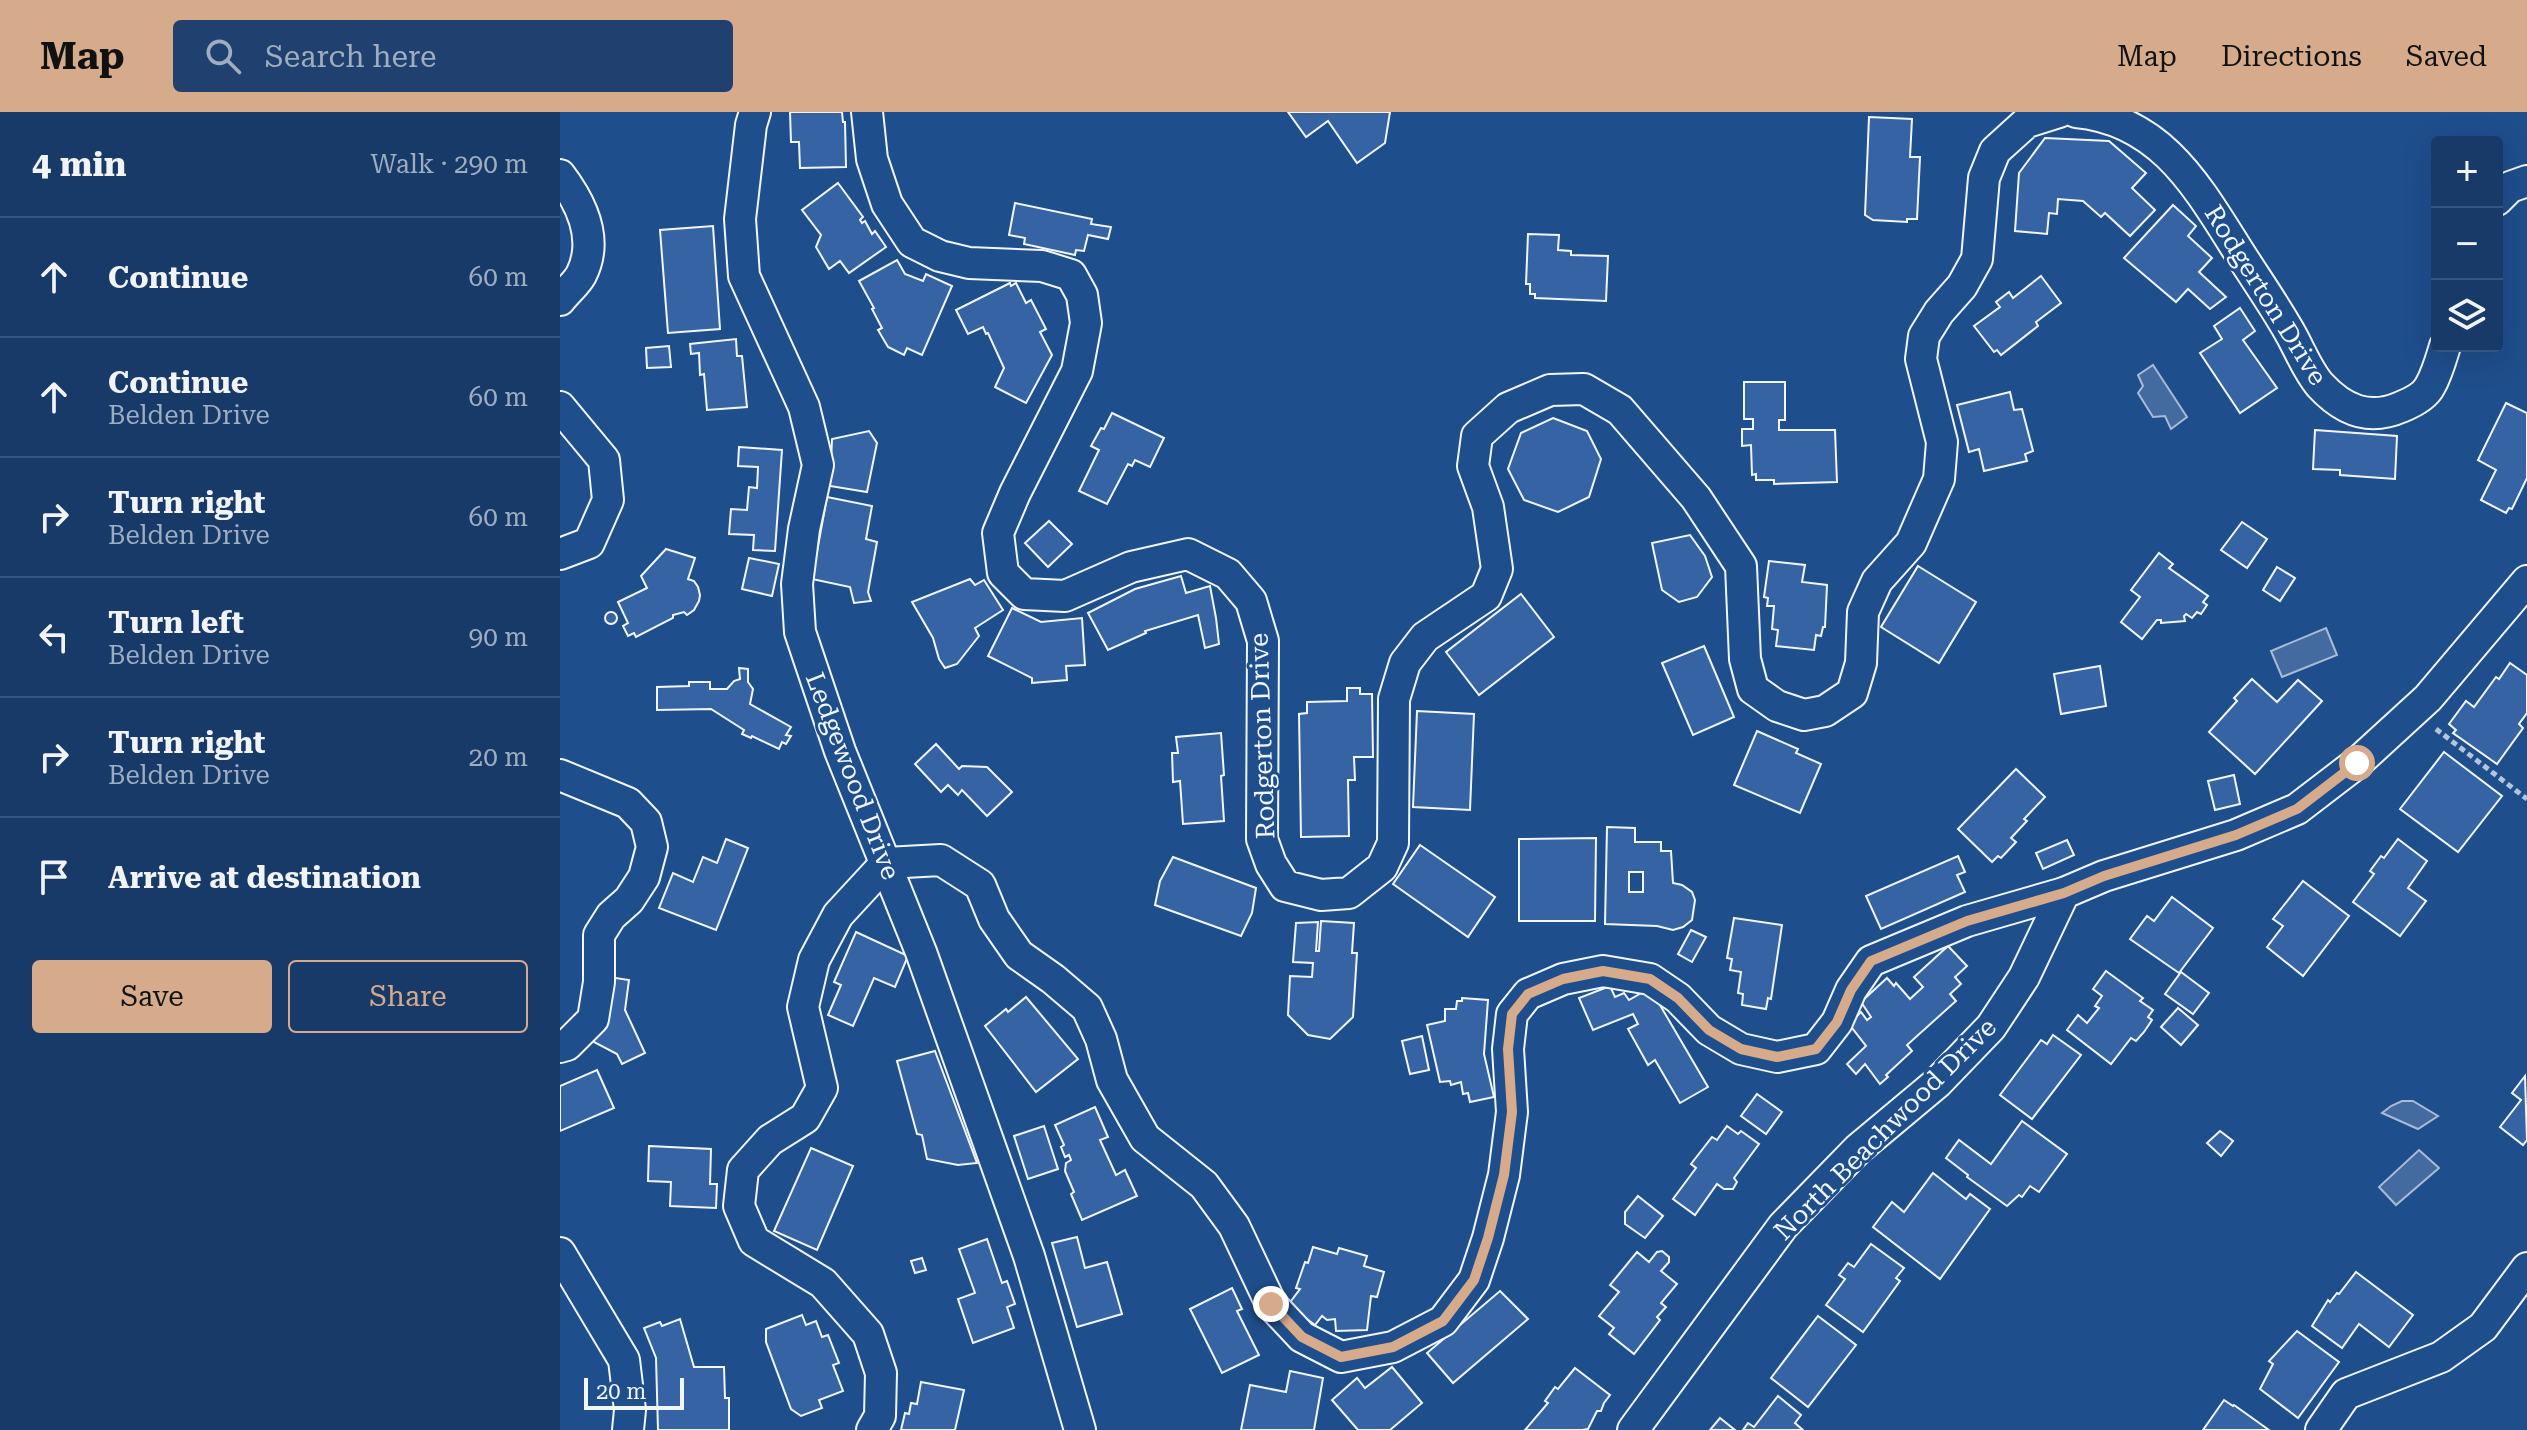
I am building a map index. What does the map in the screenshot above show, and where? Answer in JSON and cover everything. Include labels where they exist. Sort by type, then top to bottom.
[{"type":"street","name":"Ledgewood Drive","points":[[755,112],[740,219],[744,276],[804,407],[818,465],[804,529],[797,584],[800,632],[840,751],[921,952],[1029,1256],[1080,1430]]},
{"type":"street","name":"Rodgerton Drive","points":[[867,112],[872,159],[887,204],[912,242],[940,256],[969,263],[1042,266],[1071,275],[1082,295],[1086,323],[1077,371],[998,533],[1003,573],[1024,594],[1065,596],[1131,567],[1188,554],[1228,574],[1251,601],[1263,641],[1262,839],[1271,864],[1285,886],[1321,895],[1349,893],[1382,867],[1393,843],[1394,699],[1405,663],[1425,637],[1486,596],[1497,569],[1488,507],[1473,466],[1477,436],[1508,408],[1550,390],[1584,389],[1620,410],[1696,498],[1741,566],[1745,659],[1753,689],[1777,706],[1804,715],[1825,711],[1852,693],[1861,663],[1863,612],[1877,581],[1911,543],[1939,479],[1942,442],[1921,359],[1924,336],[1939,312],[1962,286],[1977,259],[1984,178],[1995,151],[2027,122],[2059,112]]},
{"type":"street","name":"Rodgerton Drive","points":[[2076,112],[2098,114],[2132,126],[2164,151],[2196,184],[2289,331],[2317,382],[2340,403],[2365,413],[2386,414],[2411,403],[2429,389],[2443,352]]},
{"type":"street","points":[[560,175],[585,215],[590,246],[580,276],[560,300]]},
{"type":"street","points":[[2503,194],[2510,187],[2527,181]]},
{"type":"street","points":[[560,407],[604,460],[608,500],[589,543],[560,554]]},
{"type":"street","points":[[872,1430],[880,1416],[881,1373],[868,1334],[823,1283],[754,1241],[739,1206],[743,1170],[770,1140],[805,1118],[822,1088],[803,1007],[814,960],[838,915],[886,863],[941,860],[980,885],[994,919],[1019,955],[1087,1008],[1101,1039],[1112,1080],[1145,1138],[1204,1185],[1234,1226],[1271,1304],[1302,1337],[1341,1357],[1393,1347],[1443,1321],[1474,1280],[1504,1175],[1512,1112],[1508,1049],[1512,1014],[1528,994],[1563,979],[1603,971],[1650,979],[1678,998],[1709,1030],[1741,1049],[1777,1057],[1816,1049],[1837,1022],[1851,990],[1871,961],[1967,921],[2064,893],[2104,876],[2236,835],[2297,809],[2357,763],[2428,698],[2527,581]]},
{"type":"street","points":[[560,775],[628,803],[646,822],[652,847],[644,877],[599,935],[599,982],[593,1019],[567,1045],[560,1047]]},
{"type":"street","name":"North Beachwood Drive","points":[[1633,1430],[1783,1226],[1858,1149],[1937,1083],[1991,1027],[2024,977],[2064,893]]},
{"type":"street","points":[[560,1253],[624,1360],[630,1410],[628,1430]]},
{"type":"street","points":[[2321,1430],[2346,1394],[2441,1357],[2483,1327],[2527,1268]]},
{"type":"path","points":[[2413,711],[2527,799]]},
{"type":"water","points":[[2153,365],[2187,417],[2171,429],[2165,416],[2153,417],[2138,393],[2143,386],[2138,375]]},
{"type":"water","points":[[2326,628],[2337,655],[2282,677],[2271,651]]},
{"type":"water","points":[[2402,1101],[2413,1101],[2438,1116],[2418,1129],[2382,1113]]},
{"type":"water","points":[[2419,1150],[2439,1168],[2396,1205],[2379,1187]]},
{"type":"building","points":[[790,112],[842,112],[846,167],[800,168],[799,142],[791,142]]},
{"type":"building","points":[[1288,112],[1390,112],[1385,143],[1357,163],[1328,121],[1306,137]]},
{"type":"building","points":[[1869,117],[1912,119],[1910,157],[1920,157],[1917,219],[1907,219],[1907,222],[1873,220],[1865,215]]},
{"type":"building","points":[[2045,138],[2109,141],[2146,173],[2132,188],[2155,210],[2130,236],[2105,213],[2101,217],[2083,201],[2058,199],[2057,214],[2049,213],[2047,234],[2015,231],[2019,173]]},
{"type":"building","points":[[838,183],[863,217],[860,220],[862,223],[865,221],[872,234],[875,231],[886,247],[849,273],[840,261],[829,269],[816,247],[821,235],[802,210]]},
{"type":"building","points":[[1015,203],[1092,219],[1091,224],[1111,227],[1108,239],[1088,235],[1084,251],[1076,250],[1075,255],[1024,244],[1025,238],[1009,235]]},
{"type":"building","points":[[2173,205],[2196,226],[2188,236],[2212,258],[2199,272],[2226,297],[2210,309],[2188,289],[2176,302],[2124,258]]},
{"type":"building","points":[[713,226],[720,329],[668,333],[660,230]]},
{"type":"building","points":[[1528,234],[1559,235],[1558,250],[1571,251],[1571,255],[1608,256],[1606,301],[1535,298],[1535,294],[1530,294],[1530,284],[1526,284]]},
{"type":"building","points":[[897,260],[905,274],[923,281],[926,274],[952,286],[922,355],[907,348],[904,355],[888,347],[878,330],[882,328],[874,308],[859,281]]},
{"type":"building","points":[[2041,276],[2061,303],[2001,355],[1997,350],[1994,352],[1974,326],[2000,307],[1996,302],[2009,292],[2013,298]]},
{"type":"building","points":[[1010,283],[1011,286],[1016,283],[1026,303],[1031,300],[1046,329],[1040,332],[1052,355],[1026,403],[995,387],[1004,368],[988,333],[983,327],[968,334],[956,310]]},
{"type":"building","points":[[2240,308],[2255,331],[2243,340],[2277,388],[2240,413],[2200,353],[2222,339],[2214,326]]},
{"type":"building","points":[[736,339],[737,356],[742,356],[747,407],[707,410],[699,353],[691,354],[690,344]]},
{"type":"building","points":[[669,346],[671,367],[647,368],[646,348]]},
{"type":"building","points":[[1744,382],[1785,382],[1785,420],[1779,420],[1779,430],[1835,430],[1837,482],[1774,484],[1774,480],[1756,480],[1756,474],[1752,475],[1751,445],[1742,446],[1742,429],[1753,429],[1753,419],[1744,419]]},
{"type":"building","points":[[2010,392],[2014,410],[2022,409],[2033,451],[2025,454],[2027,461],[1984,471],[1979,449],[1969,452],[1957,405]]},
{"type":"building","points":[[2506,403],[2527,413],[2527,478],[2512,509],[2509,508],[2506,513],[2481,500],[2496,470],[2478,460]]},
{"type":"building","points":[[1112,413],[1164,438],[1150,467],[1135,460],[1132,466],[1128,464],[1107,504],[1079,491],[1099,450],[1091,446]]},
{"type":"building","points":[[1553,418],[1587,431],[1601,459],[1589,497],[1558,512],[1524,500],[1508,469],[1521,433]]},
{"type":"building","points":[[2315,430],[2397,436],[2395,479],[2340,475],[2340,470],[2313,469]]},
{"type":"building","points":[[869,431],[877,443],[867,492],[830,486],[832,439]]},
{"type":"building","points":[[739,447],[782,450],[775,551],[753,550],[754,535],[729,534],[731,509],[747,510],[749,487],[757,488],[758,467],[738,466]]},
{"type":"building","points":[[827,497],[872,506],[866,539],[877,542],[868,592],[871,601],[854,603],[850,587],[812,579]]},
{"type":"building","points":[[1049,521],[1072,544],[1048,567],[1025,543]]},
{"type":"building","points":[[2242,522],[2267,539],[2247,568],[2221,550]]},
{"type":"building","points":[[1690,535],[1705,556],[1712,577],[1697,597],[1679,602],[1662,590],[1652,543]]},
{"type":"building","points":[[666,549],[695,558],[688,579],[698,587],[699,601],[687,615],[684,612],[673,615],[673,618],[636,637],[634,633],[628,636],[623,626],[628,623],[618,602],[647,588],[641,576]]},
{"type":"building","points":[[2159,553],[2173,564],[2169,568],[2208,596],[2203,602],[2207,605],[2201,614],[2197,612],[2192,618],[2186,614],[2185,621],[2161,623],[2157,620],[2142,639],[2121,622],[2140,597],[2131,590]]},
{"type":"building","points":[[749,558],[779,564],[772,596],[742,589]]},
{"type":"building","points":[[1769,561],[1805,565],[1802,582],[1827,585],[1825,627],[1821,636],[1816,635],[1814,650],[1776,646],[1778,630],[1772,629],[1774,606],[1767,606],[1768,598],[1764,597]]},
{"type":"building","points":[[1918,566],[1976,602],[1939,663],[1881,627]]},
{"type":"building","points":[[2277,567],[2295,578],[2280,601],[2263,590]]},
{"type":"building","points":[[1181,576],[1186,593],[1210,586],[1219,644],[1205,648],[1198,615],[1145,631],[1108,650],[1088,613],[1135,589]]},
{"type":"building","points":[[970,579],[975,585],[984,580],[1003,610],[975,628],[979,636],[957,664],[945,668],[933,638],[912,602]]},
{"type":"building","points":[[1521,594],[1554,637],[1479,695],[1446,652]]},
{"type":"building","points":[[1012,608],[1041,622],[1082,618],[1085,665],[1066,666],[1067,680],[1032,683],[1032,678],[988,656]]},
{"type":"building","points":[[611,612],[617,618],[611,624],[605,618]]},
{"type":"building","points":[[1704,646],[1734,717],[1693,735],[1662,663]]},
{"type":"building","points":[[2510,663],[2527,675],[2527,713],[2519,724],[2523,728],[2497,764],[2453,733],[2456,730],[2449,724],[2466,701],[2474,707]]},
{"type":"building","points":[[2100,666],[2106,706],[2061,714],[2054,674]]},
{"type":"building","points":[[739,668],[748,669],[748,682],[753,689],[750,704],[791,727],[786,735],[791,736],[786,744],[782,742],[779,749],[742,734],[744,730],[711,709],[657,710],[657,687],[710,682],[710,689],[727,689],[740,679]]},
{"type":"building","points":[[2252,679],[2277,702],[2298,680],[2322,701],[2255,774],[2209,732]]},
{"type":"building","points":[[1347,688],[1360,688],[1360,694],[1372,694],[1373,757],[1354,757],[1355,780],[1348,780],[1349,836],[1301,837],[1299,714],[1307,713],[1307,702],[1347,701]]},
{"type":"building","points":[[1417,711],[1474,714],[1470,810],[1413,807]]},
{"type":"building","points":[[1757,731],[1798,749],[1796,753],[1821,764],[1800,813],[1734,785]]},
{"type":"building","points":[[1221,733],[1224,821],[1183,824],[1180,781],[1173,782],[1172,753],[1178,753],[1176,737]]},
{"type":"building","points":[[936,744],[959,769],[962,766],[987,767],[1012,792],[987,816],[962,790],[958,795],[948,785],[941,792],[915,764]]},
{"type":"building","points":[[2444,752],[2502,796],[2458,852],[2400,809]]},
{"type":"building","points":[[2016,769],[2045,797],[2011,838],[2016,842],[2001,858],[1998,856],[1992,862],[1958,829]]},
{"type":"building","points":[[2234,775],[2240,804],[2215,810],[2208,781]]},
{"type":"building","points":[[1607,827],[1635,828],[1635,842],[1661,842],[1661,851],[1671,851],[1673,883],[1692,892],[1695,900],[1692,920],[1673,930],[1657,926],[1605,924]],"holes":[[[1629,872],[1643,872],[1643,892],[1629,892]]]},
{"type":"building","points":[[1596,838],[1595,921],[1519,921],[1519,839]]},
{"type":"building","points":[[726,839],[748,848],[716,930],[659,908],[673,873],[693,882],[703,857],[717,863]]},
{"type":"building","points":[[2398,839],[2427,861],[2408,888],[2426,901],[2400,936],[2353,902],[2374,874],[2370,871]]},
{"type":"building","points":[[2067,840],[2074,855],[2043,869],[2036,853]]},
{"type":"building","points":[[1420,845],[1495,897],[1468,937],[1393,884]]},
{"type":"building","points":[[1958,856],[1965,872],[1957,875],[1965,892],[1881,929],[1866,896]]},
{"type":"building","points":[[1173,857],[1256,888],[1252,913],[1241,936],[1155,905],[1160,881]]},
{"type":"building","points":[[2303,881],[2349,916],[2303,976],[2267,947],[2283,926],[2273,919]]},
{"type":"building","points":[[2172,897],[2213,928],[2179,973],[2130,939],[2147,916],[2154,921]]},
{"type":"building","points":[[1734,918],[1782,925],[1771,999],[1768,998],[1766,1009],[1742,1005],[1743,994],[1738,993],[1741,972],[1730,970],[1732,959],[1727,958]]},
{"type":"building","points":[[1321,921],[1354,923],[1352,953],[1357,953],[1353,1017],[1330,1039],[1308,1035],[1288,1015],[1290,976],[1312,977],[1313,963],[1293,962],[1296,923],[1318,922],[1316,951],[1319,951]]},
{"type":"building","points":[[1691,930],[1706,937],[1692,962],[1678,954]]},
{"type":"building","points":[[856,932],[908,956],[895,987],[874,978],[853,1026],[828,1015],[841,985],[834,982]]},
{"type":"building","points":[[1948,946],[1967,966],[1955,977],[1961,984],[1950,994],[1956,1001],[1907,1045],[1912,1051],[1880,1084],[1865,1064],[1856,1074],[1847,1064],[1866,1046],[1849,1024],[1861,1012],[1867,1020],[1871,1017],[1861,1002],[1887,978],[1910,999],[1923,987],[1914,977]]},
{"type":"building","points":[[2106,971],[2143,998],[2140,1001],[2153,1010],[2148,1017],[2152,1020],[2144,1032],[2136,1041],[2131,1038],[2111,1064],[2067,1030],[2078,1015],[2087,1023],[2099,1008],[2095,1006],[2102,996],[2093,989]]},
{"type":"building","points":[[2181,972],[2209,993],[2193,1014],[2165,994]]},
{"type":"building","points":[[609,977],[629,980],[625,1010],[645,1053],[622,1064],[617,1054],[592,1041],[604,1026]]},
{"type":"building","points":[[1610,986],[1615,997],[1624,993],[1629,1000],[1650,988],[1708,1087],[1680,1103],[1655,1060],[1648,1065],[1628,1029],[1638,1024],[1633,1014],[1593,1030],[1579,998]]},
{"type":"building","points":[[1026,997],[1078,1059],[1036,1092],[985,1026]]},
{"type":"building","points":[[1462,998],[1488,1000],[1484,1054],[1494,1097],[1470,1102],[1468,1093],[1463,1094],[1461,1082],[1451,1085],[1450,1081],[1440,1082],[1427,1025],[1445,1021],[1445,1009],[1456,1009],[1457,1001],[1462,1001]]},
{"type":"building","points":[[2178,1008],[2198,1025],[2181,1045],[2161,1027]]},
{"type":"building","points":[[2053,1035],[2081,1055],[2032,1119],[2000,1095],[2041,1040],[2047,1044]]},
{"type":"building","points":[[1422,1036],[1429,1070],[1410,1074],[1402,1041]]},
{"type":"building","points":[[935,1051],[977,1163],[958,1165],[927,1159],[922,1135],[917,1134],[897,1061]]},
{"type":"building","points":[[597,1070],[614,1108],[560,1131],[560,1086]]},
{"type":"building","points":[[2525,1076],[2527,1140],[2523,1145],[2500,1127],[2521,1100],[2512,1093]]},
{"type":"building","points":[[1757,1094],[1782,1112],[1766,1134],[1741,1116]]},
{"type":"building","points":[[1095,1107],[1108,1137],[1100,1140],[1116,1175],[1125,1170],[1137,1196],[1082,1220],[1065,1171],[1066,1163],[1071,1160],[1069,1155],[1065,1157],[1061,1147],[1064,1145],[1055,1125]]},
{"type":"building","points":[[2022,1121],[2067,1154],[2039,1192],[2030,1186],[2022,1197],[2019,1195],[2007,1206],[1946,1158],[1959,1140],[1991,1164]]},
{"type":"building","points":[[1044,1126],[1058,1169],[1028,1179],[1014,1136]]},
{"type":"building","points":[[1727,1126],[1738,1134],[1741,1131],[1759,1144],[1734,1178],[1737,1182],[1733,1189],[1724,1189],[1717,1184],[1695,1215],[1673,1199],[1696,1168],[1691,1164],[1712,1137],[1717,1140]]},
{"type":"building","points":[[2220,1131],[2233,1141],[2221,1156],[2207,1143]]},
{"type":"building","points":[[649,1146],[711,1149],[710,1184],[717,1184],[716,1208],[670,1206],[671,1182],[648,1181]]},
{"type":"building","points":[[811,1148],[853,1166],[817,1250],[774,1231]]},
{"type":"building","points":[[1933,1173],[1966,1199],[1970,1194],[1990,1209],[1940,1279],[1873,1227],[1892,1202],[1904,1212]]},
{"type":"building","points":[[1638,1196],[1663,1216],[1645,1238],[1625,1224],[1625,1212]]},
{"type":"building","points":[[1077,1237],[1085,1268],[1107,1262],[1122,1314],[1077,1327],[1052,1243]]},
{"type":"building","points":[[987,1239],[1002,1283],[1007,1281],[1015,1304],[1007,1307],[1014,1328],[973,1343],[958,1299],[975,1293],[959,1249]]},
{"type":"building","points":[[1871,1244],[1904,1268],[1896,1278],[1900,1281],[1863,1332],[1826,1305],[1845,1279],[1839,1275],[1848,1263],[1854,1267]]},
{"type":"building","points":[[1313,1247],[1337,1254],[1339,1248],[1367,1256],[1364,1266],[1384,1272],[1377,1297],[1371,1296],[1367,1330],[1336,1331],[1335,1319],[1327,1320],[1322,1316],[1315,1325],[1288,1305],[1300,1289],[1296,1288]]},
{"type":"building","points":[[1662,1251],[1669,1257],[1669,1262],[1661,1271],[1677,1284],[1661,1303],[1666,1307],[1657,1317],[1660,1320],[1634,1354],[1609,1334],[1614,1328],[1599,1316],[1619,1292],[1610,1285],[1637,1252],[1649,1262],[1657,1252]]},
{"type":"building","points":[[922,1258],[926,1270],[915,1273],[911,1261]]},
{"type":"building","points":[[2356,1272],[2413,1315],[2389,1347],[2359,1324],[2342,1348],[2312,1326],[2328,1300],[2330,1302],[2339,1294]]},
{"type":"building","points":[[1232,1288],[1242,1309],[1237,1311],[1259,1355],[1222,1373],[1190,1309]]},
{"type":"building","points":[[1500,1291],[1528,1319],[1453,1383],[1427,1353]]},
{"type":"building","points":[[802,1315],[806,1325],[816,1321],[822,1337],[828,1335],[839,1363],[833,1365],[843,1391],[819,1400],[822,1408],[801,1416],[791,1409],[766,1342],[766,1329]]},
{"type":"building","points":[[1818,1316],[1856,1345],[1808,1407],[1771,1378]]},
{"type":"building","points":[[680,1319],[694,1367],[724,1367],[725,1398],[729,1398],[729,1430],[658,1430],[656,1358],[644,1328],[660,1322],[662,1326]]},
{"type":"building","points":[[2297,1331],[2339,1362],[2298,1418],[2260,1389],[2273,1364],[2269,1361]]},
{"type":"building","points":[[1392,1367],[1422,1403],[1390,1430],[1358,1430],[1332,1400],[1357,1378],[1365,1388]]},
{"type":"building","points":[[1575,1368],[1610,1395],[1588,1429],[1525,1430],[1548,1403],[1545,1401],[1555,1387],[1558,1389]]},
{"type":"building","points":[[1290,1371],[1323,1378],[1314,1430],[1241,1430],[1250,1385],[1286,1392]]},
{"type":"building","points":[[921,1382],[964,1390],[955,1430],[901,1430],[911,1403],[917,1404]]},
{"type":"building","points":[[1778,1396],[1801,1415],[1795,1423],[1803,1430],[1743,1430],[1748,1423],[1754,1427]]},
{"type":"building","points":[[2224,1400],[2234,1405],[2269,1430],[2203,1430]]},
{"type":"building","points":[[1720,1418],[1735,1430],[1710,1430]]},
{"type":"route","points":[[1271,1304],[1302,1337],[1341,1357],[1393,1347],[1443,1321],[1474,1280],[1488,1238],[1504,1175],[1512,1112],[1508,1049],[1512,1014],[1528,994],[1563,979],[1603,971],[1650,979],[1678,998],[1709,1030],[1741,1049],[1777,1057],[1816,1049],[1837,1022],[1851,990],[1871,961],[1967,921],[2064,893],[2104,876],[2236,835],[2297,809],[2357,763]]}]
